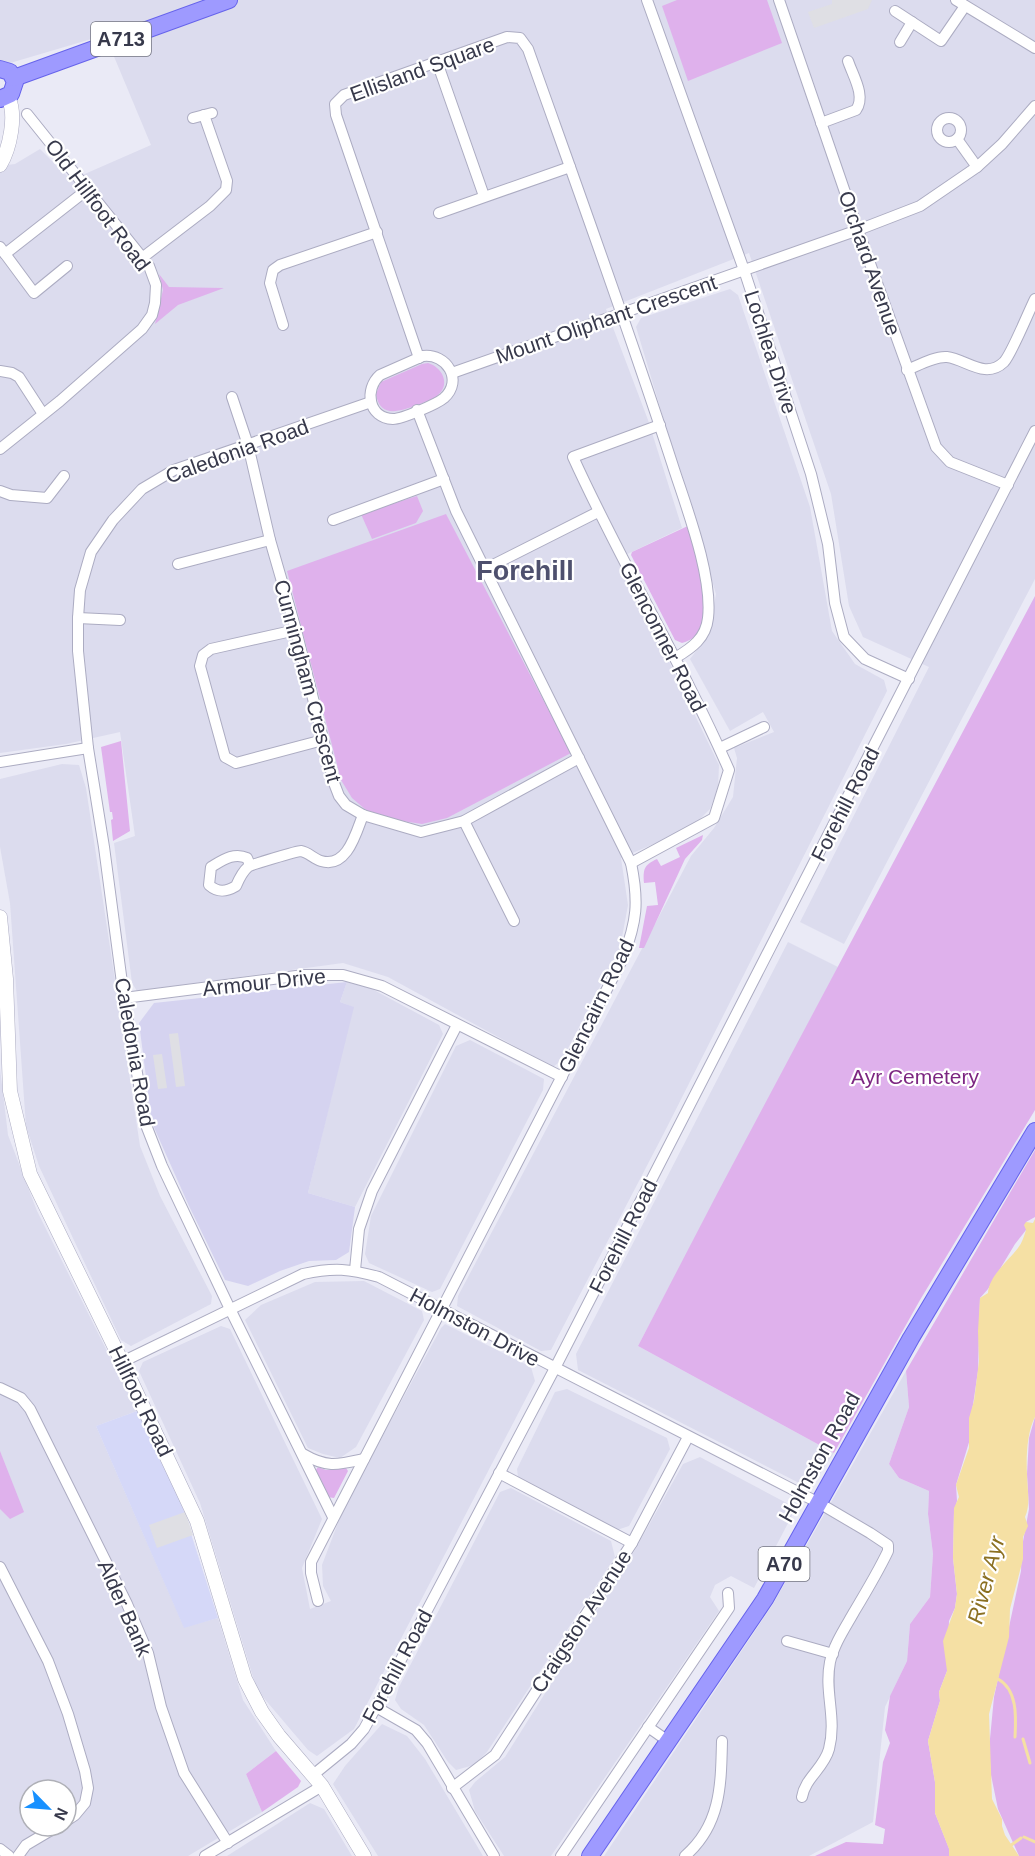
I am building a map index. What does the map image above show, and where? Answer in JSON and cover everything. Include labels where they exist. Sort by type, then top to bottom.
[{"type":"main road","name":"A713","points":[[4,98],[15,87],[7,73],[229,0]]},
{"type":"main road","name":"Holmston Road","points":[[590,1856],[749,1623],[911,1338],[1035,1131]]},
{"type":"street","name":"Lochlea Drive","points":[[647,0],[744,270],[811,474],[828,544],[835,603],[844,637],[865,659],[909,679]]},
{"type":"street","name":"Orchard Avenue","points":[[779,0],[858,231],[936,447],[950,462],[1008,485]]},
{"type":"street","points":[[895,11],[941,41],[961,3],[1035,48]]},
{"type":"street","points":[[900,42],[912,22]]},
{"type":"street","name":"Ellisland Square","points":[[419,357],[334,104],[345,95],[436,62],[507,37],[520,38],[528,49],[570,167],[660,425],[693,528],[705,578],[708,618],[704,634],[694,645],[675,658]]},
{"type":"street","points":[[821,123],[856,110],[859,106],[860,94],[848,61]]},
{"type":"street","points":[[436,62],[484,196]]},
{"type":"street","points":[[0,165],[5,156],[10,134],[12,105],[4,98]]},
{"type":"street","name":"Mount Oliphant Crescent","points":[[452,374],[858,231],[921,206],[978,167],[1002,144],[1035,106]]},
{"type":"street","name":"Old Hillfoot Road","points":[[0,449],[133,339],[152,315],[155,303],[156,285],[149,266],[27,114]]},
{"type":"street","points":[[142,258],[210,206],[226,190],[227,181],[203,115]]},
{"type":"street","points":[[957,140],[978,167]]},
{"type":"street","points":[[440,213],[570,167]]},
{"type":"street","points":[[67,266],[34,293],[3,250],[87,189]]},
{"type":"street","points":[[283,326],[270,283],[273,270],[280,265],[378,232]]},
{"type":"street","points":[[908,369],[941,357],[949,357],[977,369],[990,369],[1003,363],[1035,299]]},
{"type":"street","points":[[431,356],[441,359],[448,366],[452,374],[452,386],[446,397],[397,419],[387,418],[376,411],[371,402],[371,388],[376,379],[419,357],[431,356]]},
{"type":"street","points":[[0,371],[19,377],[44,414]]},
{"type":"street","name":"Cunningham Crescent","points":[[233,397],[248,445],[270,540],[296,630],[323,740],[339,796],[346,805],[363,815],[421,832],[464,821],[579,758]]},
{"type":"street","name":"Caledonia Road","points":[[333,1517],[230,1309],[162,1166],[146,1125],[124,998],[88,748],[78,651],[78,618],[80,590],[91,552],[113,520],[142,489],[174,470],[371,402]]},
{"type":"street","name":"Glencairn Road","points":[[318,1601],[311,1573],[311,1562],[623,958],[637,913],[636,888],[631,863],[456,511],[417,411]]},
{"type":"street","name":"Glenconner Road","points":[[631,863],[714,818],[729,770],[675,658],[598,512],[573,457],[660,425]]},
{"type":"street","name":"Forehill Road","points":[[205,1856],[228,1843],[317,1781],[364,1729],[555,1368],[1035,431]]},
{"type":"street","points":[[0,490],[10,495],[47,498],[64,476]]},
{"type":"street","points":[[333,520],[444,479]]},
{"type":"street","points":[[485,569],[598,512]]},
{"type":"street","points":[[178,564],[270,540]]},
{"type":"street","points":[[78,618],[120,620]]},
{"type":"street","points":[[296,630],[211,649],[203,655],[200,666],[225,757],[236,763],[323,740]]},
{"type":"street","points":[[720,748],[764,727]]},
{"type":"street","points":[[0,762],[88,748]]},
{"type":"street","points":[[250,865],[278,859],[284,854],[304,851],[322,862],[334,862],[344,855],[354,839],[363,815]]},
{"type":"street","points":[[464,821],[514,921]]},
{"type":"street","name":"Hillfoot Road","points":[[0,917],[6,979],[5,1092],[30,1174],[197,1521],[245,1679],[253,1696],[279,1736],[317,1781],[364,1856]]},
{"type":"street","name":"Armour Drive","points":[[124,998],[304,975],[343,975],[382,986],[562,1077]]},
{"type":"street","points":[[355,1270],[359,1230],[372,1191],[458,1025]]},
{"type":"street","name":"Holmston Drive","points":[[122,1362],[303,1274],[330,1268],[355,1270],[379,1277],[819,1503],[888,1545],[888,1551],[881,1565],[833,1654]]},
{"type":"street","name":"Alder Bank","points":[[0,1388],[21,1398],[30,1409],[127,1604],[148,1653],[161,1707],[184,1773],[228,1843]]},
{"type":"street","name":"Craigston Avenue","points":[[452,1788],[495,1755],[632,1543],[688,1437]]},
{"type":"street","points":[[302,1454],[324,1464],[338,1465],[364,1459]]},
{"type":"street","points":[[499,1473],[632,1543]]},
{"type":"street","points":[[0,1567],[48,1661],[68,1714],[88,1788],[85,1803],[78,1811]]},
{"type":"street","points":[[561,1856],[729,1608],[728,1593]]},
{"type":"street","points":[[787,1641],[833,1654],[828,1690],[833,1713],[832,1737],[828,1754],[804,1785],[802,1797]]},
{"type":"street","points":[[376,1707],[416,1730],[427,1743],[494,1856]]},
{"type":"street","points":[[648,1727],[668,1741]]},
{"type":"street","points":[[686,1856],[701,1843],[715,1812],[722,1781],[722,1741]]},
{"type":"street","points":[[18,1856],[26,1845],[38,1838]]},
{"type":"street","points":[[0,1849],[9,1856]]},
{"type":"shaded area","points":[[0,0],[1035,0],[1035,579],[844,944],[800,922],[929,667],[863,637],[849,606],[831,494],[749,253],[606,309],[648,420],[682,528],[619,558],[719,765],[718,788],[710,809],[691,828],[621,858],[628,905],[620,948],[562,1060],[553,1067],[388,977],[343,963],[137,991],[132,983],[114,843],[135,836],[120,732],[66,744],[0,753],[0,166],[15,164],[40,149],[71,180],[151,145],[105,35],[0,66]]},
{"type":"shaded area","points":[[832,0],[872,0],[868,9],[814,28],[808,12],[832,4]]},
{"type":"shaded area","points":[[730,289],[738,295],[810,507],[832,631],[855,664],[884,680],[887,691],[665,1131],[551,1350],[541,1351],[457,1306],[458,1296],[691,856],[714,828],[733,797],[737,758],[734,748],[774,732],[763,712],[730,731],[690,659],[709,634],[716,594],[636,327],[641,318]]},
{"type":"shaded area","points":[[62,764],[79,765],[86,788],[140,1146],[160,1196],[212,1296],[211,1304],[131,1346],[121,1340],[39,1166],[26,1126],[10,903],[0,847],[0,779]]},
{"type":"shaded area","points":[[788,942],[838,967],[638,1346],[834,1453],[813,1484],[803,1485],[578,1370],[576,1354]]},
{"type":"shaded area","points":[[347,982],[372,989],[439,1025],[443,1034],[355,1207],[308,1193],[353,1007],[340,1002]]},
{"type":"shaded area","points":[[347,982],[340,1002],[354,1007],[308,1193],[355,1207],[349,1252],[336,1260],[309,1261],[248,1286],[225,1280],[152,1123],[139,1023],[154,1003]]},
{"type":"shaded area","points":[[178,1033],[185,1086],[176,1087],[169,1034]]},
{"type":"shaded area","points":[[470,1040],[544,1079],[543,1090],[440,1289],[432,1292],[369,1263],[365,1254],[371,1216],[456,1046]]},
{"type":"shaded area","points":[[162,1054],[167,1088],[158,1089],[153,1055]]},
{"type":"shaded area","points":[[0,1068],[8,1135],[37,1211],[137,1411],[96,1426],[184,1627],[218,1618],[243,1700],[276,1751],[246,1774],[262,1812],[188,1856],[0,1856]]},
{"type":"shaded area","points":[[364,1281],[422,1311],[424,1320],[356,1447],[340,1458],[308,1448],[245,1320],[261,1305],[315,1282]]},
{"type":"shaded area","points":[[445,1324],[531,1367],[535,1381],[354,1729],[317,1756],[308,1750],[257,1690],[200,1503],[139,1371],[143,1362],[221,1326],[230,1329],[322,1519],[302,1568],[310,1609],[331,1601],[323,1586],[322,1565],[344,1507]]},
{"type":"shaded area","points":[[906,1371],[909,1407],[889,1464],[899,1478],[929,1491],[928,1514],[933,1554],[930,1597],[910,1624],[907,1661],[885,1707],[873,1822],[809,1856],[604,1856],[773,1604]]},
{"type":"shaded area","points":[[567,1389],[667,1438],[670,1449],[629,1526],[617,1530],[518,1477],[517,1469],[555,1392]]},
{"type":"shaded area","points":[[137,1411],[178,1493],[218,1618],[184,1628],[96,1426]]},
{"type":"shaded area","points":[[700,1457],[796,1508],[754,1588],[731,1576],[715,1585],[710,1597],[719,1611],[551,1856],[504,1856],[475,1811],[469,1790],[475,1782],[505,1757],[635,1550],[683,1464]]},
{"type":"shaded area","points":[[511,1488],[611,1541],[615,1557],[487,1752],[474,1765],[456,1770],[448,1762],[424,1725],[401,1709],[395,1700],[399,1687],[500,1492]]},
{"type":"shaded area","points":[[185,1512],[193,1535],[157,1548],[149,1525]]},
{"type":"shaded area","points":[[382,1724],[407,1736],[425,1759],[483,1856],[378,1856],[333,1784],[345,1766]]},
{"type":"shaded area","points":[[310,1803],[324,1809],[352,1856],[227,1856]]},
{"type":"green space","points":[[677,0],[767,0],[782,43],[688,81],[662,6]]},
{"type":"green space","points":[[159,274],[169,287],[224,288],[178,305],[155,324],[163,290]]},
{"type":"green space","points":[[428,363],[437,368],[443,376],[444,386],[438,395],[428,401],[398,411],[386,410],[382,407],[376,394],[381,382]]},
{"type":"green space","points":[[417,496],[423,511],[416,523],[372,539],[361,514]]},
{"type":"green space","points":[[446,514],[571,753],[447,818],[422,824],[396,820],[366,810],[352,798],[341,780],[287,571]]},
{"type":"green space","points":[[690,525],[701,573],[705,610],[703,625],[699,632],[690,640],[682,643],[675,640],[631,555],[632,552]]},
{"type":"green space","name":"Ayr Cemetery","points":[[1035,596],[1035,1110],[920,1300],[834,1453],[638,1346]]},
{"type":"green space","points":[[121,741],[130,831],[113,841],[111,820],[113,819],[112,812],[110,812],[101,747]]},
{"type":"green space","points":[[703,835],[702,840],[685,859],[644,948],[639,948],[647,906],[658,905],[655,882],[644,883],[645,868],[657,859],[661,866],[680,857],[676,848]]},
{"type":"green space","points":[[1035,1150],[1035,1217],[1026,1222],[1026,1230],[980,1298],[978,1371],[970,1439],[956,1485],[953,1558],[957,1594],[955,1608],[949,1621],[947,1671],[939,1692],[940,1701],[928,1741],[935,1782],[935,1813],[952,1856],[815,1856],[846,1842],[883,1844],[885,1829],[875,1825],[883,1762],[890,1743],[885,1730],[890,1696],[907,1661],[910,1624],[930,1597],[933,1554],[928,1514],[929,1491],[899,1478],[889,1464],[909,1407],[906,1371]]},
{"type":"green space","points":[[1035,1417],[1035,1856],[1019,1856],[998,1809],[991,1775],[989,1749],[994,1697],[1021,1571],[1022,1547],[1029,1509],[1027,1474],[1029,1438]]},
{"type":"green space","points":[[0,1451],[24,1512],[10,1519],[0,1509]]},
{"type":"green space","points":[[318,1467],[326,1470],[346,1468],[348,1471],[334,1498],[327,1497],[315,1471]]},
{"type":"green space","points":[[276,1751],[301,1781],[298,1787],[262,1812],[246,1774]]},
{"type":"water","name":"River Ayr","points":[[1035,1219],[1035,1417],[1030,1430],[1027,1452],[1028,1501],[1025,1517],[1028,1526],[1023,1537],[1023,1559],[1010,1609],[1009,1637],[989,1714],[992,1799],[1002,1819],[1005,1835],[1019,1856],[949,1856],[949,1849],[935,1813],[935,1782],[928,1741],[940,1701],[939,1692],[947,1671],[943,1641],[955,1608],[957,1594],[953,1558],[954,1508],[959,1497],[956,1485],[969,1448],[969,1418],[974,1401],[979,1361],[980,1298],[988,1293],[995,1275],[1019,1246],[1026,1230],[1024,1225],[1026,1222],[1033,1223]]},
{"type":"waterway","points":[[998,1679],[1005,1684],[1012,1697],[1015,1737]]},
{"type":"waterway","points":[[1023,1739],[1030,1763]]},
{"type":"waterway","points":[[1024,1837],[1035,1842]]},
{"type":"waterway","points":[[1010,1846],[1021,1838]]},
{"type":"district","name":"Forehill","points":[[525,571]]}]
